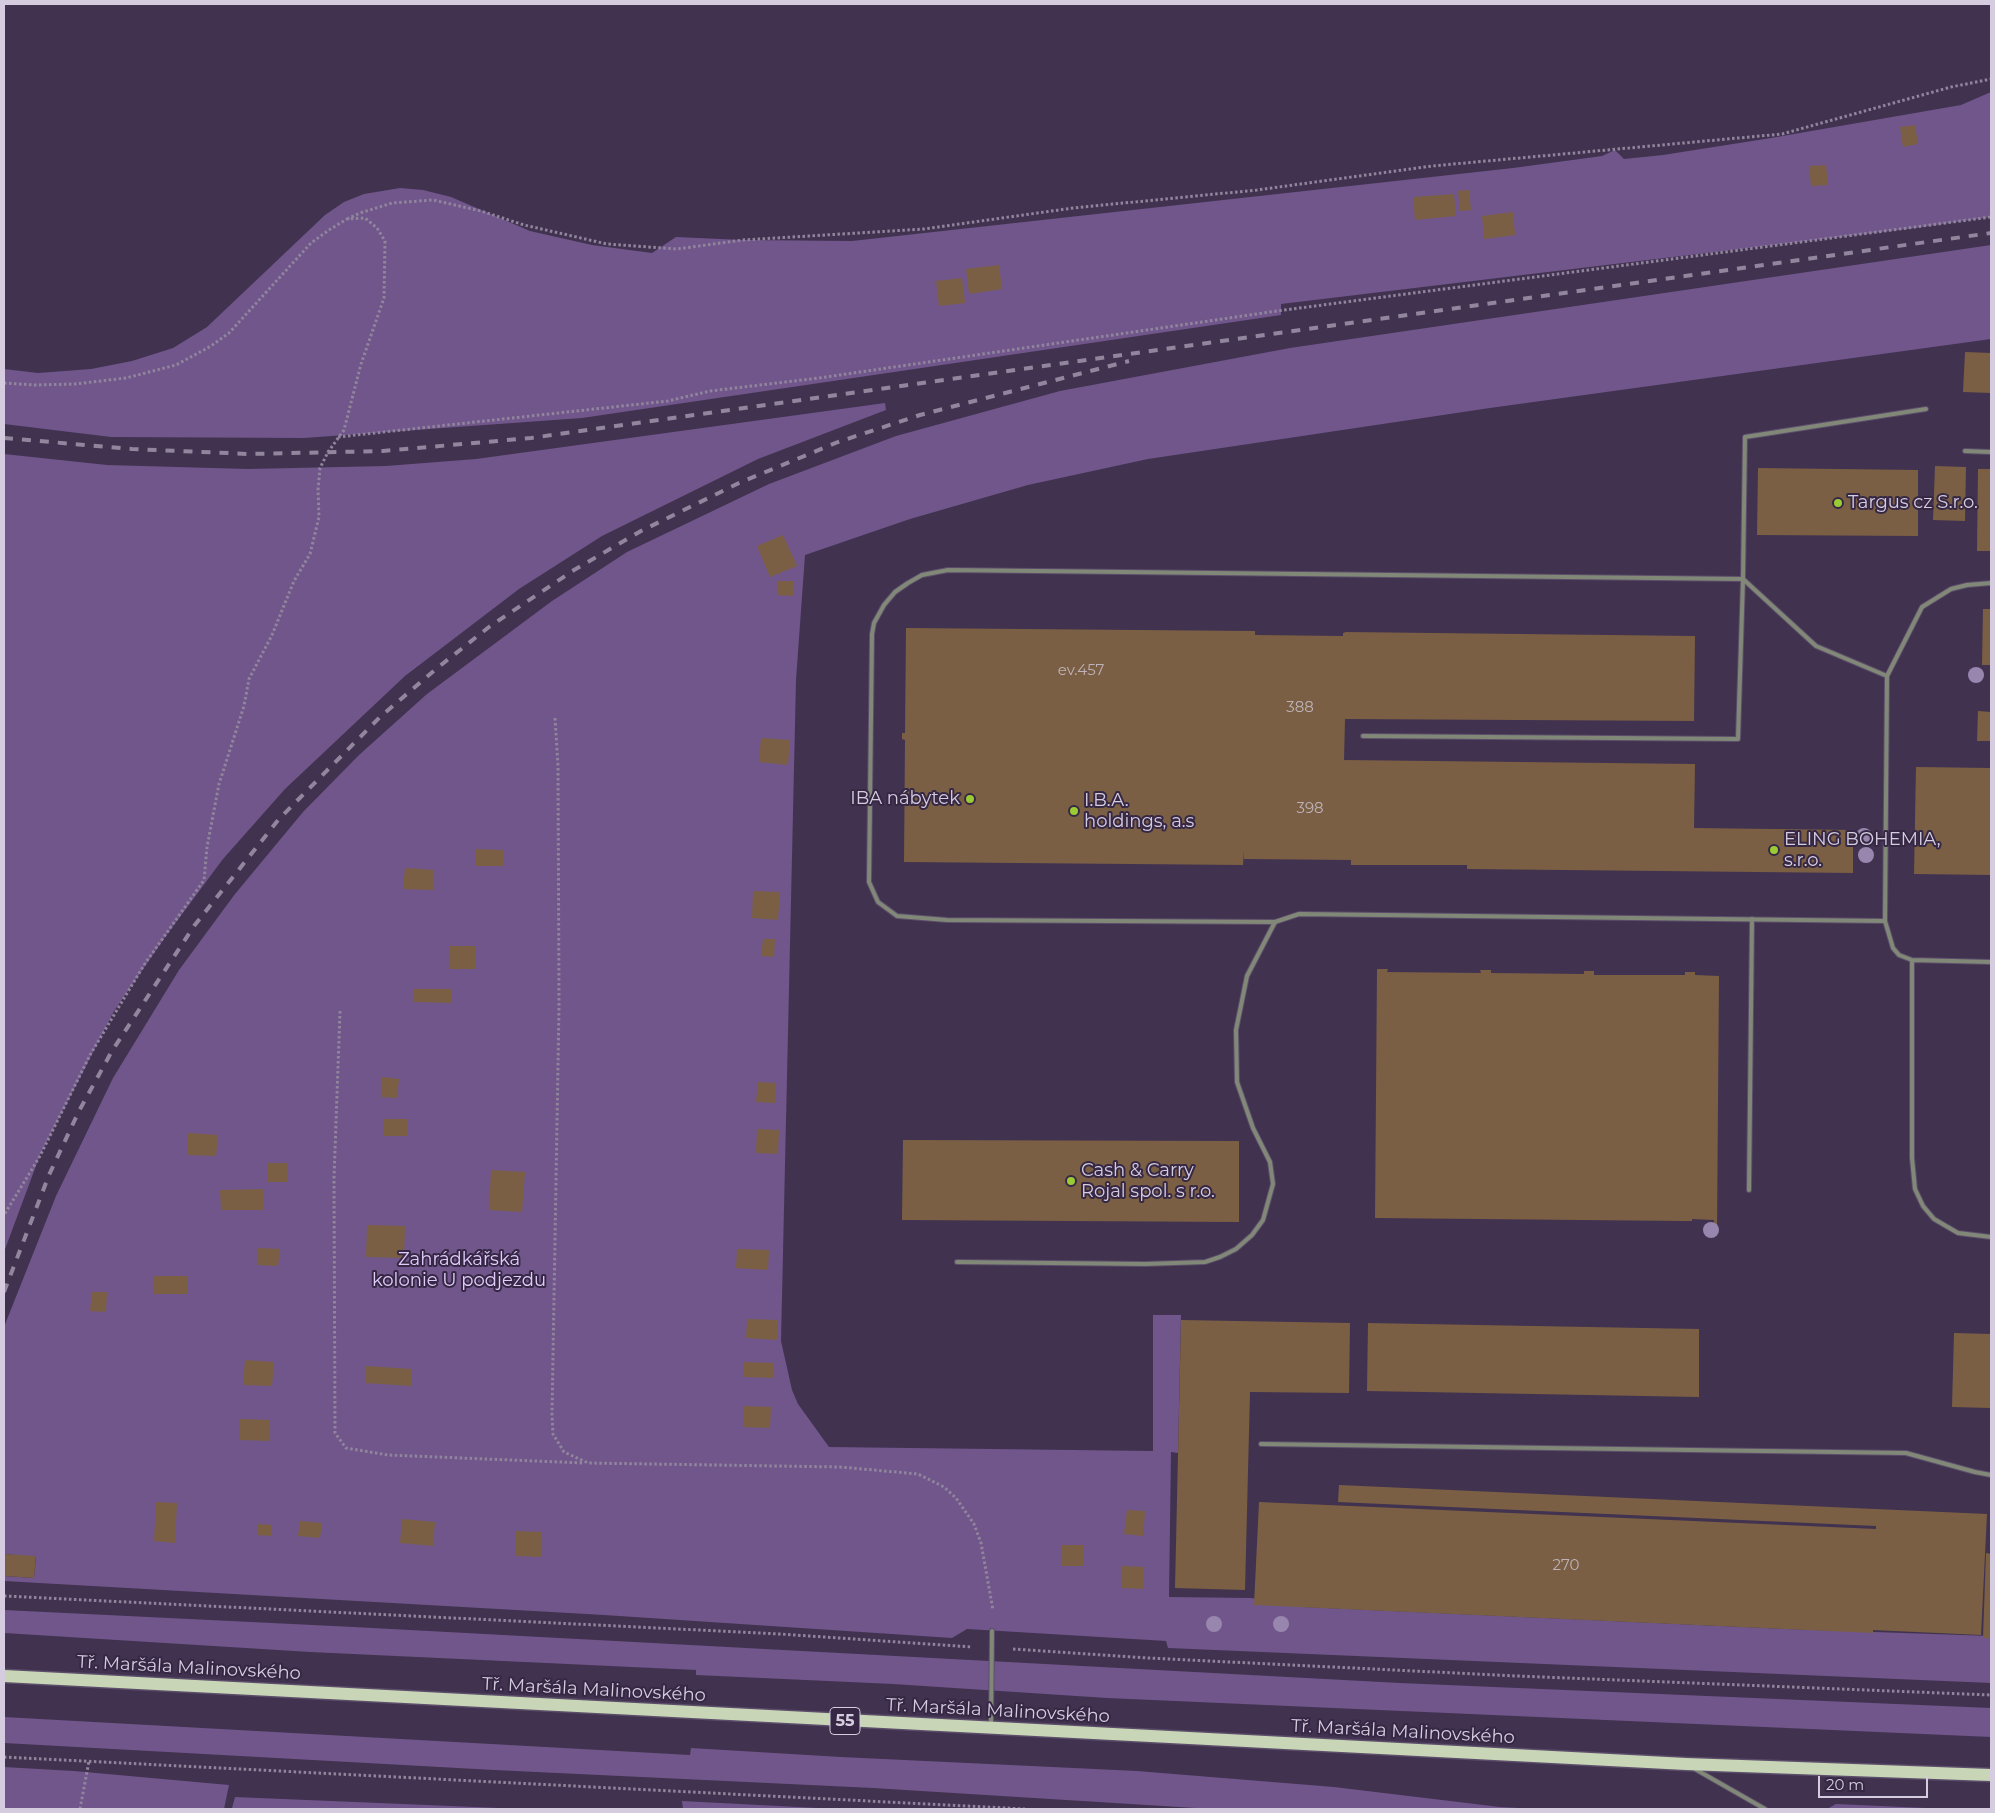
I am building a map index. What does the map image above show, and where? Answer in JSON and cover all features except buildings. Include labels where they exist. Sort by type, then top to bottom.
[{"type":"main road","name":"Tř. Maršála Malinovského","points":[[4,1676],[1686,1764],[1991,1775]]},
{"type":"lane","points":[[1362,736],[1738,740],[1745,437],[1926,409]]},
{"type":"lane","points":[[1965,451],[1991,452]]},
{"type":"lane","points":[[1885,921],[1298,914],[1276,922],[938,919],[898,916],[887,910],[878,902],[872,892],[868,874],[872,634],[878,614],[895,592],[922,575],[948,570],[1743,579],[1816,646],[1887,676]]},
{"type":"lane","points":[[1991,583],[1967,585],[1951,589],[1922,607],[1887,676],[1885,921],[1893,948],[1899,955],[1912,960],[1991,962]]},
{"type":"lane","points":[[1749,1190],[1752,920]]},
{"type":"lane","points":[[957,1262],[1146,1264],[1205,1262],[1236,1249],[1252,1235],[1263,1220],[1273,1184],[1270,1162],[1254,1128],[1237,1082],[1236,1030],[1247,976],[1276,922]]},
{"type":"lane","points":[[1912,960],[1912,1158],[1916,1190],[1923,1206],[1934,1219],[1958,1233],[1991,1237]]},
{"type":"lane","points":[[1261,1444],[1906,1454],[1974,1472],[1991,1474]]},
{"type":"lane","points":[[991,1728],[992,1631]]},
{"type":"lane","points":[[1686,1764],[1765,1809]]},
{"type":"path","points":[[4,383],[34,385],[75,384],[126,378],[176,365],[211,346],[229,333],[311,243],[360,213],[392,204],[433,200],[480,211],[524,226],[607,244],[677,249],[743,240],[924,229],[1074,208],[1257,190],[1432,166],[1782,134],[1951,87],[1991,79]]},
{"type":"path","points":[[338,437],[668,402],[710,391],[839,375],[1277,311],[1991,216]]},
{"type":"path","points":[[4,1215],[40,1156],[90,1055],[144,965],[204,880],[220,784],[244,706],[249,679],[272,635],[294,581],[310,554],[319,517],[318,490],[320,468],[328,452],[344,430],[352,393],[384,298],[385,241],[377,228],[365,218],[348,219]]},
{"type":"path","points":[[555,718],[558,766],[559,1006],[552,1416],[553,1434],[564,1452],[588,1463]]},
{"type":"path","points":[[340,1011],[334,1178],[335,1433],[346,1448],[388,1455],[588,1463],[840,1467],[918,1474],[944,1487],[956,1498],[974,1524],[981,1543],[990,1592],[993,1612],[992,1631]]},
{"type":"path","points":[[4,1757],[1025,1809]]},
{"type":"path","points":[[80,1809],[89,1761]]},
{"type":"green space","points":[[1991,92],[1991,217],[1915,228],[1281,304],[1281,315],[582,418],[304,438],[111,437],[4,424],[4,369],[38,373],[91,369],[132,361],[173,348],[207,327],[325,215],[344,202],[364,194],[400,188],[423,190],[451,197],[530,231],[592,245],[652,253],[676,237],[852,241],[1513,168],[1602,156],[1615,150],[1624,159],[1663,155],[1961,105]]},
{"type":"green space","name":"Zahrádkářská kolonie U podjezdu","points":[[1991,245],[1991,339],[1490,408],[1148,459],[1028,485],[910,519],[805,555],[796,680],[781,1341],[792,1390],[798,1404],[829,1447],[1153,1451],[1153,1315],[1181,1315],[1178,1453],[1171,1452],[1169,1597],[1251,1598],[1304,1607],[1787,1629],[1991,1636],[1991,1683],[1168,1648],[1166,1641],[967,1629],[952,1638],[604,1615],[4,1581],[4,1576],[34,1578],[36,1557],[4,1554],[4,1327],[56,1196],[113,1078],[179,970],[235,894],[303,812],[359,755],[427,694],[552,601],[627,552],[769,484],[896,436],[1060,391],[1290,348]]},
{"type":"green space","points":[[885,403],[886,410],[758,459],[602,536],[519,589],[405,676],[285,789],[223,859],[165,937],[114,1011],[40,1155],[4,1252],[4,454],[107,465],[248,469],[386,466],[476,459]]},
{"type":"green space","points":[[4,1610],[1400,1683],[1991,1708],[1991,1737],[1107,1698],[893,1684],[696,1675],[696,1670],[310,1652],[4,1633]]},
{"type":"green space","points":[[4,1717],[690,1755],[691,1748],[1137,1771],[1334,1787],[1500,1807],[1538,1809],[1211,1809],[873,1788],[494,1770],[4,1743]]},
{"type":"green space","points":[[4,1767],[74,1771],[229,1785],[224,1809],[4,1809]]},
{"type":"green space","points":[[235,1797],[523,1809],[232,1808]]},
{"type":"green space","points":[[682,1801],[837,1809],[683,1809]]},
{"type":"green space","points":[[1836,1804],[1948,1809],[1827,1809]]},
{"type":"railway","points":[[4,438],[132,449],[249,454],[383,451],[531,438],[1991,233]]},
{"type":"railway","points":[[4,1292],[49,1175],[79,1111],[112,1051],[194,926],[279,819],[380,717],[436,669],[489,627],[574,570],[641,531],[739,483],[838,442],[920,415],[1129,361]]},
{"type":"place","name":"Targus cz S.r.o.","points":[[1838,503]]},
{"type":"place","name":"IBA nábytek","points":[[970,799]]},
{"type":"place","name":"I.B.A. holdings, a.s","points":[[1074,811]]},
{"type":"place","name":"ELING BOHEMIA, s.r.o.","points":[[1774,850]]},
{"type":"place","name":"Cash & Carry Rojal spol. s r.o.","points":[[1071,1181]]}]
